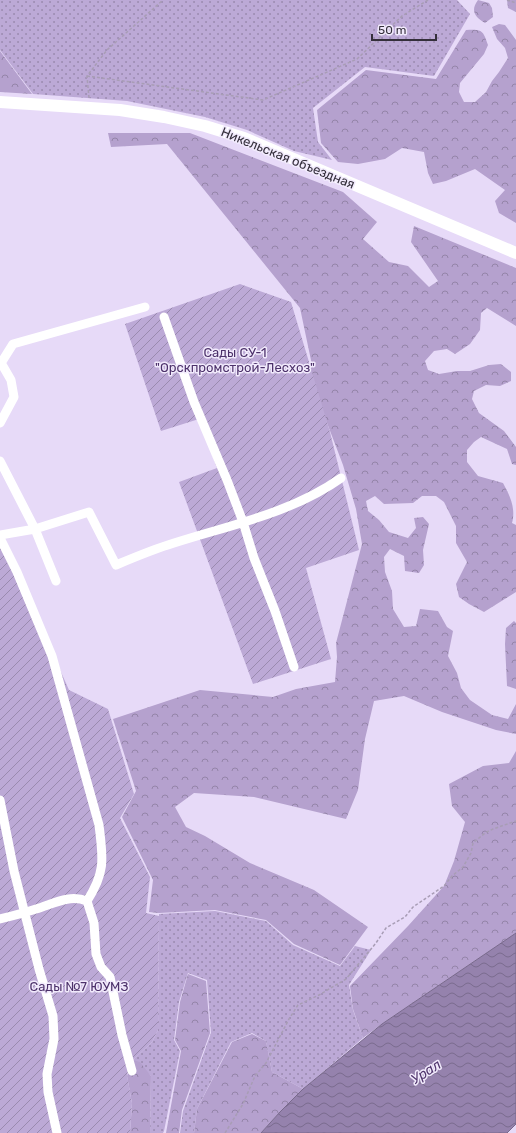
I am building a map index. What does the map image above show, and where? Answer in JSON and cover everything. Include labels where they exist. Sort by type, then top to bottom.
[{"type":"main road","name":"Никельская объездная","points":[[0,102],[120,110],[164,117],[205,126],[244,138],[516,253]]},
{"type":"lane","points":[[0,423],[14,397],[11,380],[0,362],[13,344],[145,307]]},
{"type":"lane","points":[[164,316],[194,402],[243,522],[254,558],[275,611],[294,667]]},
{"type":"lane","points":[[0,461],[35,529],[56,581]]},
{"type":"lane","points":[[0,535],[35,529],[89,512],[116,565],[171,544],[287,507],[326,489],[341,478]]},
{"type":"lane","points":[[0,538],[17,572],[52,656],[99,825],[102,848],[102,868],[95,889],[87,901]]},
{"type":"lane","points":[[0,800],[10,853],[53,1016],[54,1039],[47,1074],[48,1092],[57,1133]]},
{"type":"lane","points":[[0,919],[60,900],[80,898],[87,901],[94,923],[96,954],[102,967],[110,977],[122,1035],[132,1070]]},
{"type":"path","points":[[90,108],[87,76],[107,50],[163,0]]},
{"type":"path","points":[[87,76],[263,100],[357,59],[402,16],[428,0]]},
{"type":"path","points":[[507,0],[516,3]]},
{"type":"path","points":[[225,1133],[243,1104],[255,1076],[266,1063],[298,1005],[319,995],[346,979],[376,943],[386,928],[405,917],[413,907],[444,886],[452,876],[463,867],[471,853],[473,843],[485,833],[516,821]]},
{"type":"green space","points":[[0,0],[457,0],[470,14],[434,76],[365,67],[313,108],[318,142],[332,160],[294,151],[247,130],[205,117],[127,101],[33,94],[0,50]]},
{"type":"green space","points":[[478,0],[489,3],[492,8],[493,17],[485,23],[476,16],[474,11],[474,7]]},
{"type":"green space","points":[[507,0],[516,0],[516,12],[508,8]]},
{"type":"green space","points":[[499,24],[505,25],[516,40],[516,223],[499,213],[495,201],[505,190],[475,169],[446,181],[433,184],[428,173],[424,152],[402,148],[385,159],[358,164],[338,162],[321,143],[317,110],[366,70],[436,79],[466,30],[479,30],[485,36],[488,45],[484,54],[460,83],[459,92],[464,102],[475,102],[486,92],[508,58],[505,48],[497,39],[492,27]]},
{"type":"green space","points":[[0,51],[32,94],[0,92]]},
{"type":"green space","points":[[108,133],[190,133],[343,192],[377,222],[363,239],[389,262],[408,266],[429,287],[438,281],[411,242],[414,226],[516,268],[516,326],[487,308],[481,313],[480,330],[470,344],[455,354],[447,349],[434,351],[425,361],[428,370],[439,374],[457,371],[470,371],[489,365],[501,364],[511,372],[511,381],[500,386],[486,385],[474,391],[472,399],[479,413],[504,431],[516,447],[516,465],[512,464],[507,449],[481,437],[467,450],[467,462],[478,476],[503,483],[510,497],[513,507],[512,523],[516,525],[516,592],[484,612],[459,597],[456,584],[467,562],[456,543],[456,526],[444,502],[436,496],[422,496],[413,503],[384,504],[375,496],[366,501],[368,511],[379,520],[389,532],[408,538],[416,528],[414,518],[423,517],[429,524],[423,550],[424,565],[419,573],[405,571],[404,556],[390,549],[384,557],[385,572],[392,591],[393,609],[404,627],[416,626],[420,609],[438,611],[447,627],[453,631],[448,656],[457,673],[461,688],[470,700],[492,715],[508,719],[516,704],[516,734],[496,730],[442,712],[404,696],[374,701],[365,739],[358,790],[346,819],[254,797],[194,793],[175,807],[186,827],[205,836],[250,863],[314,890],[368,927],[340,965],[294,944],[266,920],[215,910],[159,913],[149,912],[153,880],[122,817],[136,791],[113,719],[200,690],[273,697],[296,689],[335,682],[337,657],[336,643],[362,544],[356,509],[343,465],[308,373],[312,365],[300,308],[167,144],[111,147]]},
{"type":"green space","name":"Сады СУ-1 \"Орскпромстрой-Лесхоз\"","points":[[240,284],[291,302],[330,432],[359,550],[306,568],[331,659],[253,684],[179,482],[217,468],[199,419],[161,431],[125,324]]},
{"type":"green space","name":"Сады №7 ЮУМЗ","points":[[0,535],[69,690],[108,709],[134,794],[120,818],[150,877],[146,913],[159,916],[158,1030],[152,1042],[133,1060],[127,1075],[132,1103],[130,1133],[0,1133]]},
{"type":"green space","points":[[514,621],[516,623],[516,689],[507,686],[505,644],[506,628]]},
{"type":"green space","points":[[516,751],[516,933],[363,1038],[353,1009],[350,986],[444,886],[454,861],[465,822],[452,806],[449,784],[483,766],[509,763]]},
{"type":"green space","points":[[215,911],[266,921],[293,945],[340,966],[355,946],[371,950],[349,985],[353,1010],[363,1038],[303,1089],[272,1072],[266,1041],[252,1033],[231,1042],[197,1109],[194,1133],[180,1133],[183,1111],[211,1033],[207,980],[188,973],[179,1002],[174,1040],[180,1051],[164,1131],[163,1133],[150,1133],[151,1076],[133,1060],[152,1042],[158,1030],[159,914]]},
{"type":"green space","points":[[188,974],[206,981],[210,1033],[182,1110],[179,1133],[166,1133],[181,1051],[175,1040],[180,1002]]},
{"type":"green space","points":[[252,1034],[266,1041],[272,1072],[303,1089],[261,1133],[194,1133],[197,1109],[232,1042]]},
{"type":"green space","points":[[133,1060],[140,1062],[151,1076],[150,1133],[130,1133],[132,1103],[127,1076]]},
{"type":"water","name":"Урал","points":[[516,933],[516,1124],[507,1133],[261,1133],[303,1089],[382,1024]]}]
